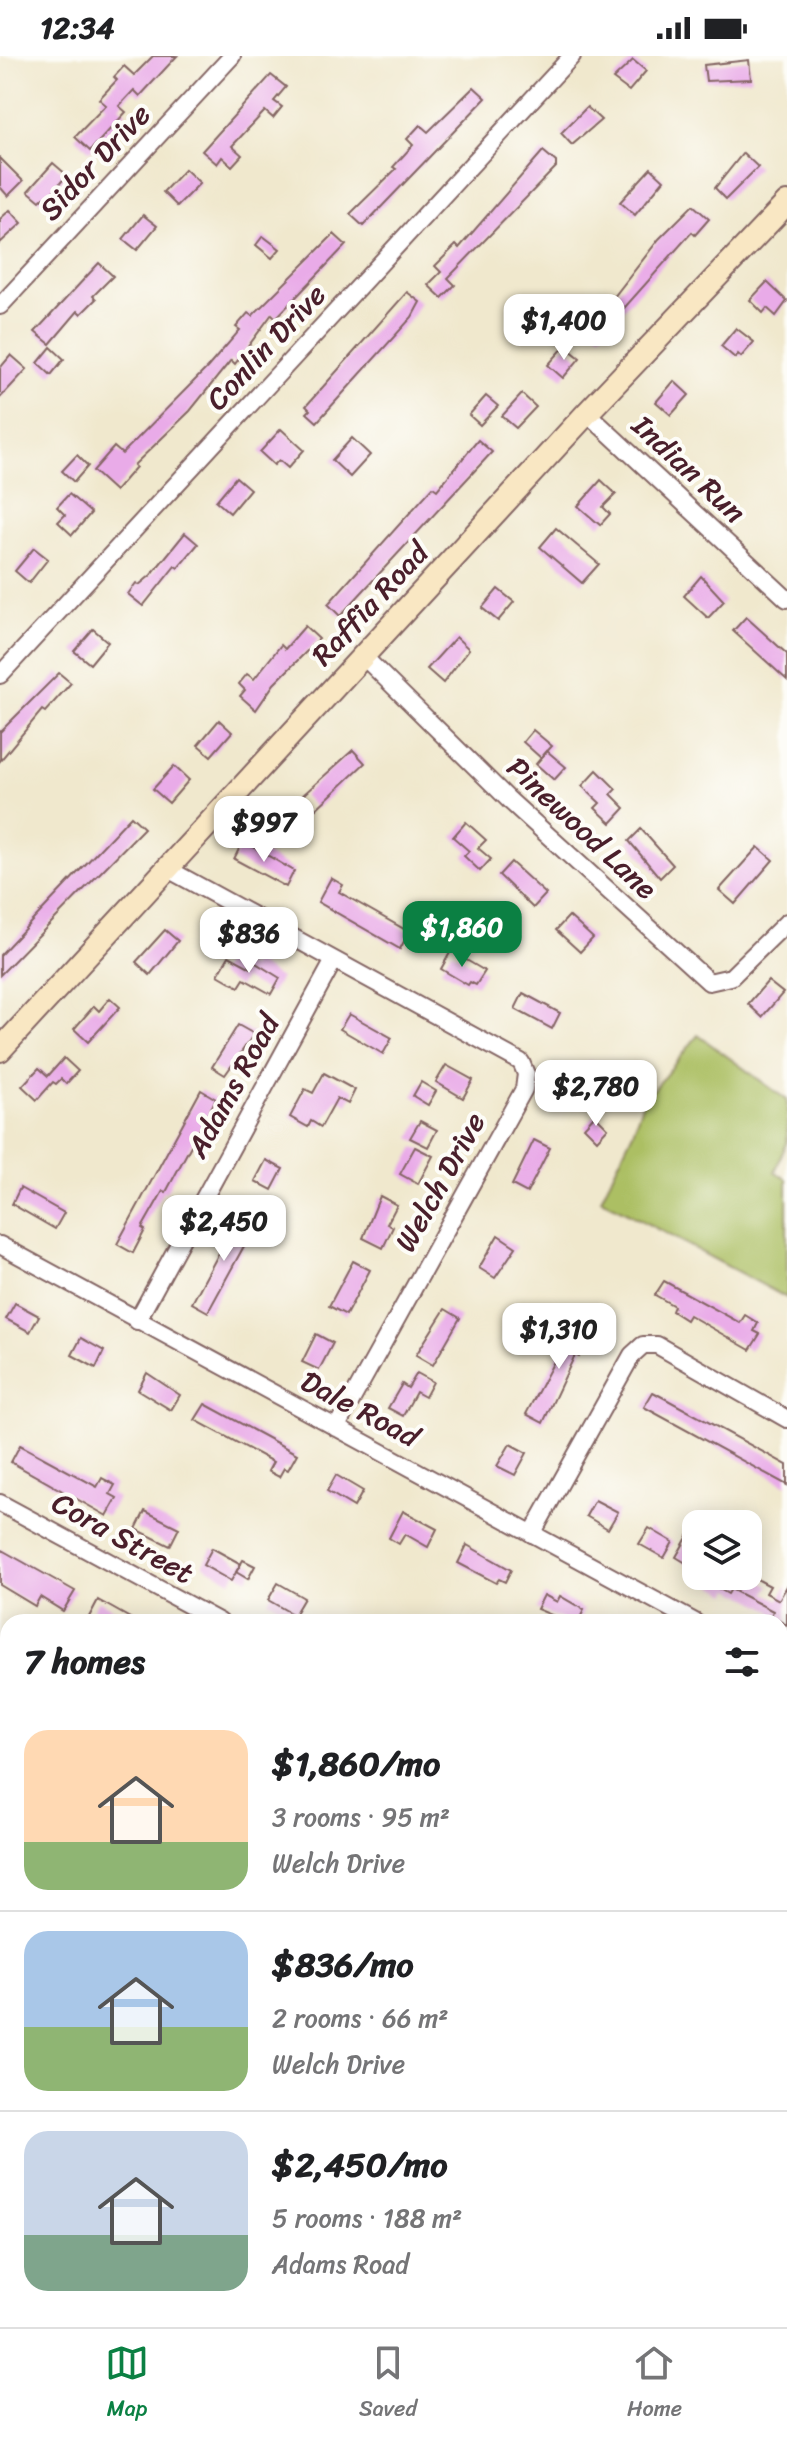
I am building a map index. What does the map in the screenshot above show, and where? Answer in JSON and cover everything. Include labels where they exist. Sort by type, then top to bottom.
[{"type":"main road","name":"Raffia Road","points":[[0,1050],[587,413],[787,203]]},
{"type":"street","name":"Sidor Drive","points":[[0,306],[232,56]]},
{"type":"street","name":"Conlin Drive","points":[[0,675],[572,56]]},
{"type":"street","name":"Indian Run","points":[[587,413],[787,599]]},
{"type":"street","name":"Pinewood Lane","points":[[363,656],[509,800],[709,982],[731,977],[780,941]]},
{"type":"street","name":"Welch Drive","points":[[166,868],[333,962],[521,1062],[526,1074],[524,1089],[336,1428]]},
{"type":"street","points":[[780,941],[787,922]]},
{"type":"street","name":"Adams Road","points":[[137,1321],[333,962]]},
{"type":"street","name":"Dale Road","points":[[0,1245],[680,1614]]},
{"type":"street","points":[[532,1534],[632,1355],[643,1345],[657,1345],[787,1419]]},
{"type":"street","name":"Cora Street","points":[[0,1503],[205,1614]]},
{"type":"green space","points":[[698,1035],[787,1100],[787,1141],[775,1172],[787,1179],[787,1298],[601,1199],[633,1132],[642,1104]]},
{"type":"building","points":[[153,56],[177,56],[140,96],[134,90],[119,106],[126,112],[90,151],[75,137],[106,105],[99,99],[117,80],[114,77],[124,66],[134,75]]},
{"type":"building","points":[[633,60],[646,71],[629,91],[613,79]]},
{"type":"building","points":[[749,60],[751,79],[706,81],[704,65]]},
{"type":"building","points":[[271,75],[286,87],[274,101],[282,107],[273,118],[265,111],[232,146],[242,155],[232,166],[222,157],[217,164],[202,151]]},
{"type":"building","points":[[474,87],[486,98],[363,226],[350,214],[396,169],[393,167],[413,145],[407,139],[420,125],[428,132]]},
{"type":"building","points":[[587,107],[601,120],[572,145],[561,133]]},
{"type":"building","points":[[543,151],[556,162],[556,167],[448,278],[455,285],[442,298],[428,285],[441,272],[435,266],[456,245],[459,248]]},
{"type":"building","points":[[743,153],[758,167],[726,199],[715,188]]},
{"type":"building","points":[[0,158],[23,181],[8,196],[0,187]]},
{"type":"building","points":[[53,163],[67,175],[46,200],[44,197],[40,201],[28,191]]},
{"type":"building","points":[[651,168],[664,180],[635,215],[620,202]]},
{"type":"building","points":[[185,169],[200,183],[177,206],[163,192]]},
{"type":"building","points":[[693,205],[709,219],[695,235],[692,232],[600,335],[586,323],[607,299],[610,302],[659,239]]},
{"type":"building","points":[[10,210],[22,223],[0,243],[0,219]]},
{"type":"building","points":[[143,215],[157,226],[137,250],[123,239]]},
{"type":"building","points":[[334,234],[346,245],[276,318],[272,314],[235,364],[231,360],[190,411],[134,465],[136,467],[115,491],[93,471],[114,447],[122,454],[207,368],[240,330],[236,327],[248,313],[252,316]]},
{"type":"building","points":[[263,236],[280,249],[272,258],[256,245]]},
{"type":"building","points":[[99,263],[113,276],[93,296],[96,299],[81,314],[78,311],[50,344],[35,332]]},
{"type":"building","points":[[767,282],[787,301],[776,316],[767,308],[763,313],[750,300]]},
{"type":"building","points":[[407,292],[420,302],[412,317],[317,422],[307,413],[310,410],[306,406]]},
{"type":"building","points":[[736,328],[754,342],[741,357],[738,354],[735,358],[721,346]]},
{"type":"building","points":[[565,346],[580,358],[563,378],[548,365]]},
{"type":"building","points":[[51,347],[64,359],[51,375],[38,363]]},
{"type":"building","points":[[11,355],[27,369],[0,398],[0,368]]},
{"type":"building","points":[[674,381],[689,395],[671,415],[656,402]]},
{"type":"building","points":[[522,394],[536,407],[516,428],[502,416]]},
{"type":"building","points":[[486,396],[498,406],[480,425],[469,415]]},
{"type":"building","points":[[281,429],[304,450],[288,468],[279,460],[274,465],[260,452]]},
{"type":"building","points":[[352,438],[370,455],[350,477],[332,460]]},
{"type":"building","points":[[478,440],[492,452],[340,616],[328,604],[433,487],[437,490]]},
{"type":"building","points":[[77,455],[88,466],[74,482],[62,471]]},
{"type":"building","points":[[236,477],[250,489],[230,513],[216,501]]},
{"type":"building","points":[[601,480],[616,494],[603,507],[610,514],[600,525],[578,506]]},
{"type":"building","points":[[69,494],[91,513],[72,535],[58,522],[65,515],[57,507]]},
{"type":"building","points":[[556,528],[599,564],[582,583],[540,547]]},
{"type":"building","points":[[185,533],[198,544],[178,568],[175,566],[143,606],[128,594],[136,583],[139,585],[151,575]]},
{"type":"building","points":[[34,548],[48,559],[29,583],[15,571]]},
{"type":"building","points":[[701,576],[724,601],[708,618],[684,596]]},
{"type":"building","points":[[498,589],[514,602],[498,621],[482,608]]},
{"type":"building","points":[[746,617],[787,654],[787,680],[733,631]]},
{"type":"building","points":[[305,626],[319,639],[274,684],[256,710],[240,696],[245,690],[239,684],[247,674],[254,679],[281,645],[285,649]]},
{"type":"building","points":[[93,629],[108,642],[90,664],[74,651]]},
{"type":"building","points":[[456,637],[469,649],[443,683],[427,669]]},
{"type":"building","points":[[59,673],[71,683],[45,712],[42,710],[0,761],[0,732]]},
{"type":"building","points":[[219,720],[232,732],[211,756],[198,745]]},
{"type":"building","points":[[533,730],[552,746],[541,758],[523,742]]},
{"type":"building","points":[[353,750],[365,763],[316,809],[303,795]]},
{"type":"building","points":[[547,751],[566,767],[554,780],[536,764]]},
{"type":"building","points":[[174,766],[189,780],[169,803],[153,789]]},
{"type":"building","points":[[597,770],[616,789],[611,794],[625,808],[611,823],[595,808],[600,803],[582,786]]},
{"type":"building","points":[[131,816],[144,828],[0,975],[0,955]]},
{"type":"building","points":[[466,822],[486,840],[478,848],[491,859],[480,871],[464,856],[469,851],[453,837]]},
{"type":"building","points":[[641,829],[673,865],[660,878],[629,841]]},
{"type":"building","points":[[243,841],[294,871],[286,887],[234,859]]},
{"type":"building","points":[[758,847],[773,860],[735,904],[719,890]]},
{"type":"building","points":[[511,862],[546,894],[533,908],[499,875]]},
{"type":"building","points":[[331,878],[343,885],[339,892],[409,932],[400,949],[318,902]]},
{"type":"building","points":[[569,916],[593,938],[580,952],[556,930]]},
{"type":"building","points":[[165,930],[178,941],[150,975],[136,962]]},
{"type":"building","points":[[451,951],[485,971],[476,985],[470,982],[468,985],[441,969]]},
{"type":"building","points":[[229,956],[251,968],[254,962],[280,978],[271,994],[244,979],[239,987],[218,975]]},
{"type":"building","points":[[768,981],[783,993],[762,1017],[748,1004]]},
{"type":"building","points":[[523,993],[560,1013],[552,1029],[515,1009]]},
{"type":"building","points":[[110,998],[120,1007],[88,1042],[74,1029],[94,1006],[99,1011]]},
{"type":"building","points":[[349,1014],[392,1038],[383,1054],[340,1029]]},
{"type":"building","points":[[238,1025],[254,1034],[225,1075],[212,1067]]},
{"type":"building","points":[[64,1058],[78,1071],[66,1084],[61,1079],[56,1084],[53,1082],[37,1100],[22,1086],[39,1068],[48,1076]]},
{"type":"building","points":[[586,1061],[605,1061],[606,1086],[587,1086]]},
{"type":"building","points":[[446,1065],[473,1080],[463,1098],[436,1082]]},
{"type":"building","points":[[324,1073],[355,1090],[348,1104],[337,1098],[321,1127],[311,1121],[308,1127],[290,1117],[305,1089],[313,1093]]},
{"type":"building","points":[[421,1082],[436,1091],[428,1105],[413,1096]]},
{"type":"building","points":[[201,1090],[216,1099],[166,1192],[163,1191],[142,1228],[145,1230],[133,1253],[117,1244]]},
{"type":"building","points":[[595,1115],[608,1128],[597,1140],[584,1127]]},
{"type":"building","points":[[420,1121],[437,1130],[428,1147],[410,1138]]},
{"type":"building","points":[[534,1140],[550,1148],[527,1193],[512,1185]]},
{"type":"building","points":[[415,1147],[433,1156],[418,1184],[400,1174]]},
{"type":"building","points":[[266,1160],[283,1169],[272,1190],[255,1181]]},
{"type":"building","points":[[20,1188],[64,1213],[55,1229],[12,1204]]},
{"type":"building","points":[[380,1196],[397,1205],[387,1224],[393,1227],[383,1248],[363,1238]]},
{"type":"building","points":[[240,1214],[256,1224],[208,1312],[192,1303]]},
{"type":"building","points":[[498,1235],[516,1247],[495,1278],[479,1268]]},
{"type":"building","points":[[353,1261],[370,1270],[346,1315],[329,1306]]},
{"type":"building","points":[[664,1281],[740,1323],[745,1315],[758,1323],[754,1331],[760,1334],[750,1350],[689,1315],[686,1320],[672,1311],[674,1306],[655,1295]]},
{"type":"building","points":[[15,1303],[39,1316],[30,1332],[6,1319]]},
{"type":"building","points":[[445,1309],[460,1318],[433,1365],[416,1355]]},
{"type":"building","points":[[576,1320],[593,1329],[579,1357],[575,1355],[543,1423],[526,1414]]},
{"type":"building","points":[[316,1334],[333,1343],[319,1370],[302,1362]]},
{"type":"building","points":[[81,1338],[104,1351],[96,1368],[72,1355]]},
{"type":"building","points":[[147,1373],[180,1395],[171,1410],[138,1390]]},
{"type":"building","points":[[417,1373],[433,1382],[425,1397],[416,1392],[403,1416],[388,1408],[402,1384],[408,1388]]},
{"type":"building","points":[[653,1392],[787,1465],[787,1485],[644,1407]]},
{"type":"building","points":[[205,1404],[297,1454],[288,1470],[284,1468],[279,1477],[268,1471],[273,1462],[195,1420]]},
{"type":"building","points":[[510,1444],[527,1453],[515,1475],[497,1466]]},
{"type":"building","points":[[20,1445],[97,1487],[102,1478],[115,1485],[110,1494],[117,1498],[107,1516],[11,1462]]},
{"type":"building","points":[[336,1475],[363,1491],[354,1507],[327,1491]]},
{"type":"building","points":[[595,1500],[618,1512],[608,1529],[586,1516]]},
{"type":"building","points":[[145,1511],[179,1528],[170,1546],[136,1529]]},
{"type":"building","points":[[403,1511],[437,1529],[428,1547],[405,1534],[399,1544],[389,1538]]},
{"type":"building","points":[[649,1528],[673,1542],[664,1558],[639,1544]]},
{"type":"building","points":[[467,1545],[511,1570],[505,1582],[499,1579],[496,1583],[458,1563]]},
{"type":"building","points":[[682,1546],[682,1561],[676,1557]]},
{"type":"building","points":[[212,1548],[241,1564],[231,1581],[203,1565]]},
{"type":"building","points":[[0,1549],[75,1591],[63,1611],[40,1597],[35,1606],[0,1585]]},
{"type":"building","points":[[243,1560],[255,1566],[248,1579],[236,1572]]},
{"type":"building","points":[[762,1582],[770,1586],[766,1593],[779,1600],[787,1586],[787,1614],[772,1614],[773,1611],[733,1590],[762,1590]]},
{"type":"building","points":[[278,1583],[304,1598],[295,1614],[268,1600]]},
{"type":"building","points":[[544,1595],[557,1602],[560,1596],[584,1610],[582,1614],[549,1614],[537,1609]]},
{"type":"building","points":[[98,1600],[123,1614],[91,1614]]}]
